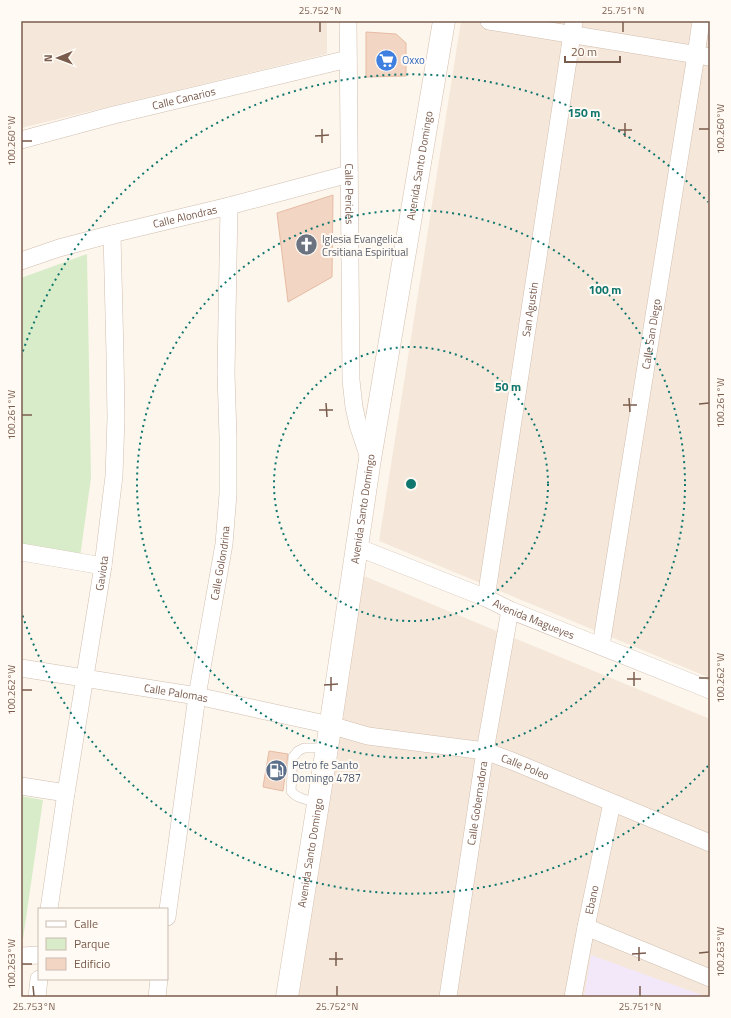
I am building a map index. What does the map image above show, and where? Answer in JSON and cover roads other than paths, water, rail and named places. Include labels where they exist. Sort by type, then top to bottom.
[{"type":"main road","name":"Avenida Santo Domingo","points":[[287,997],[327,748],[370,460],[444,21]]},
{"type":"street","name":"Calle Pericles","points":[[348,21],[351,380],[354,407],[370,460]]},
{"type":"street","points":[[489,21],[573,27],[703,56]]},
{"type":"street","name":"Calle San Diego","points":[[601,646],[703,56],[701,21]]},
{"type":"street","name":"San Agustin","points":[[486,598],[573,27]]},
{"type":"street","name":"Calle Canarios","points":[[21,140],[114,115],[348,59]]},
{"type":"street","name":"Calle Alondras","points":[[21,261],[59,248],[229,206],[349,174]]},
{"type":"street","name":"Calle Golondrina","points":[[168,910],[198,696],[224,544],[228,494],[226,373],[229,206]]},
{"type":"street","name":"Gaviota","points":[[49,908],[66,793],[103,566],[114,476],[116,418],[112,234]]},
{"type":"street","name":"Avenida Magueyes","points":[[357,547],[710,690]]},
{"type":"street","points":[[21,552],[103,566]]},
{"type":"street","name":"Calle Gobernadora","points":[[448,997],[485,752],[510,610]]},
{"type":"street","name":"Calle Palomas","points":[[21,668],[198,696],[330,724]]},
{"type":"street","name":"Calle Poleo","points":[[330,724],[368,736],[485,752],[710,843]]},
{"type":"street","points":[[21,786],[66,793]]},
{"type":"street","name":"Ebano","points":[[573,997],[612,803]]},
{"type":"street","points":[[586,927],[710,978]]},
{"type":"street","points":[[21,956],[38,955]]},
{"type":"street","points":[[37,997],[39,980]]},
{"type":"street","points":[[157,997],[159,980]]},
{"type":"lane","points":[[318,802],[300,798],[291,791],[293,757],[304,748],[327,748]]},
{"type":"place","name":"Oxxo","points":[[386,60]]},
{"type":"place","name":"Iglesia Evangelica Crsitiana Espiritual","points":[[307,245]]},
{"type":"place","name":"Petro fe Santo Domingo 4787","points":[[276,771]]}]
